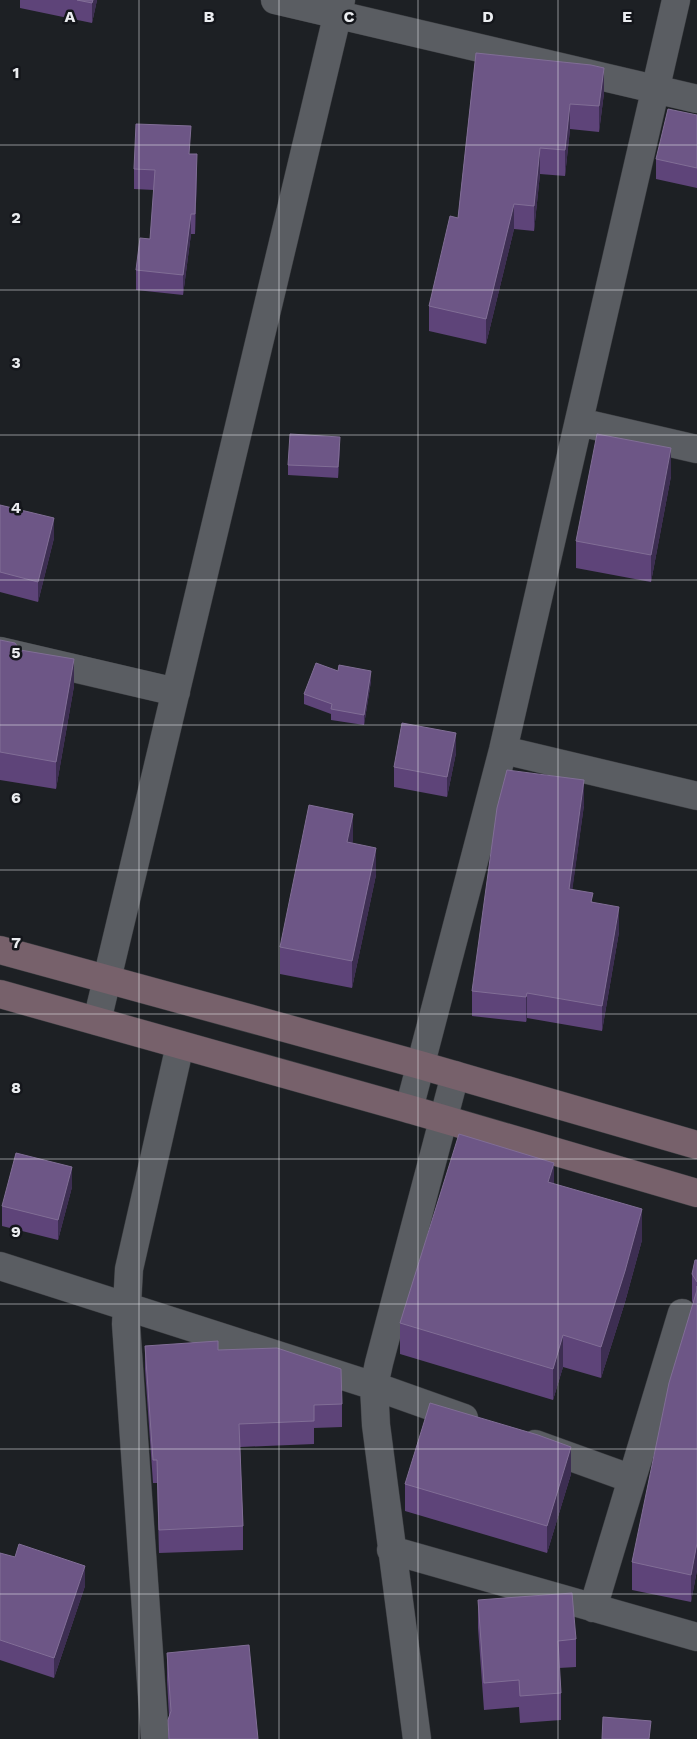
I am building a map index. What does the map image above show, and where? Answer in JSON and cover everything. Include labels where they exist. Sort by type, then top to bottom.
[{"type":"main road","points":[[0,950],[420,1065],[697,1145]]},
{"type":"main road","points":[[0,994],[409,1109],[697,1193]]},
{"type":"street","points":[[275,0],[339,8],[697,100]]},
{"type":"street","points":[[409,1109],[503,750],[676,0]]},
{"type":"street","points":[[97,1021],[339,8]]},
{"type":"street","points":[[579,422],[697,449]]},
{"type":"street","points":[[0,651],[176,692]]},
{"type":"street","points":[[503,750],[697,796]]},
{"type":"street","points":[[156,1739],[126,1324],[129,1270],[180,1045]]},
{"type":"street","points":[[417,1739],[391,1550],[376,1425],[374,1386],[455,1076]]},
{"type":"street","points":[[0,1266],[374,1386],[485,1426]]},
{"type":"street","points":[[593,1608],[682,1313]]},
{"type":"street","points":[[513,1436],[632,1479]]},
{"type":"street","points":[[391,1550],[697,1637]]},
{"type":"building","points":[[77,0],[93,0],[92,3]]},
{"type":"building","points":[[476,53],[604,68],[599,106],[570,104],[565,150],[540,148],[534,206],[514,204],[486,319],[429,306],[450,216],[458,218]]},
{"type":"building","points":[[668,109],[697,115],[697,168],[656,159]]},
{"type":"building","points":[[136,124],[191,126],[189,154],[197,154],[195,214],[191,214],[183,275],[136,270],[140,238],[150,239],[155,170],[134,169]]},
{"type":"building","points":[[290,434],[340,437],[338,467],[288,465]]},
{"type":"building","points":[[597,434],[671,448],[651,555],[576,541]]},
{"type":"building","points":[[0,505],[54,518],[38,582],[0,572]]},
{"type":"building","points":[[0,640],[15,643],[20,650],[74,659],[56,762],[0,752]]},
{"type":"building","points":[[316,663],[338,671],[339,665],[371,671],[364,715],[331,709],[332,704],[304,694]]},
{"type":"building","points":[[402,723],[456,733],[447,777],[394,767]]},
{"type":"building","points":[[507,770],[584,780],[569,889],[593,893],[591,902],[619,907],[602,1006],[527,993],[526,997],[472,991],[497,808]]},
{"type":"building","points":[[309,805],[353,814],[347,842],[376,848],[352,961],[280,947]]},
{"type":"building","points":[[459,1134],[554,1163],[548,1182],[642,1209],[601,1347],[563,1335],[553,1369],[400,1323]]},
{"type":"building","points":[[16,1153],[72,1167],[58,1220],[2,1206]]},
{"type":"building","points":[[695,1260],[697,1260],[697,1282],[692,1274]]},
{"type":"building","points":[[697,1290],[697,1543],[691,1575],[632,1562],[669,1383]]},
{"type":"building","points":[[218,1341],[218,1350],[277,1348],[341,1369],[342,1404],[314,1405],[314,1421],[239,1424],[243,1526],[159,1530],[157,1460],[153,1460],[145,1346]]},
{"type":"building","points":[[430,1403],[538,1435],[571,1447],[547,1526],[405,1484]]},
{"type":"building","points":[[19,1544],[85,1566],[54,1658],[0,1640],[0,1553],[15,1557]]},
{"type":"building","points":[[572,1593],[576,1639],[558,1641],[561,1693],[520,1696],[519,1680],[484,1683],[478,1600]]},
{"type":"building","points":[[249,1645],[258,1739],[169,1739],[168,1720],[171,1711],[167,1653]]},
{"type":"building","points":[[603,1717],[651,1721],[649,1739],[602,1739]]}]
